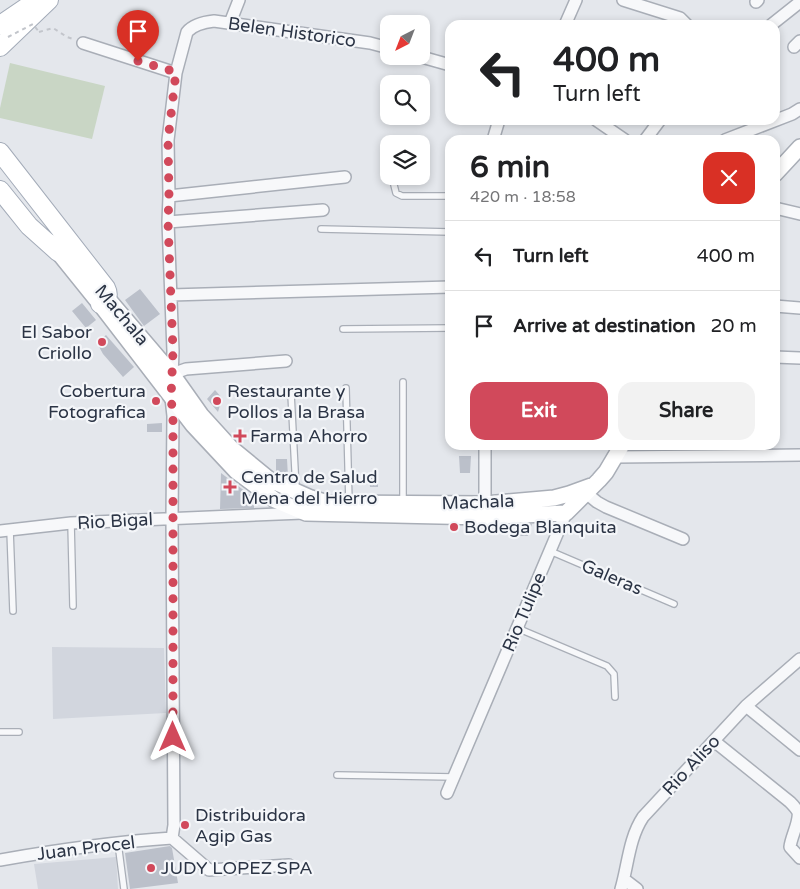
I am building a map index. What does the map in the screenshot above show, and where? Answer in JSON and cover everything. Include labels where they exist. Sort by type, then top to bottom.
[{"type":"main road","points":[[3,36],[37,0]]},
{"type":"main road","points":[[3,36],[50,0]]},
{"type":"main road","points":[[780,169],[800,147]]},
{"type":"main road","points":[[0,152],[102,282],[108,292],[104,301]]},
{"type":"main road","name":"Machala","points":[[0,166],[104,301],[171,398],[193,425],[236,471],[274,500],[306,513],[485,510],[554,498],[590,489]]},
{"type":"main road","name":"Machala","points":[[0,179],[58,252],[172,374],[201,415],[231,448],[270,480],[311,498],[328,503],[402,503],[485,510],[566,513]]},
{"type":"main road","points":[[0,190],[29,226],[58,252]]},
{"type":"main road","name":"Rio Tulipe","points":[[566,513],[606,472],[618,451]]},
{"type":"street","points":[[230,23],[239,0]]},
{"type":"street","points":[[567,20],[576,0]]},
{"type":"street","points":[[623,0],[682,20]]},
{"type":"street","points":[[777,20],[800,2]]},
{"type":"street","name":"Belen Historico","points":[[176,72],[185,38],[191,27],[214,21],[380,46]]},
{"type":"street","points":[[83,43],[176,72],[168,140],[168,222],[173,351],[171,398],[173,416],[174,826],[172,838],[209,870],[289,865]]},
{"type":"street","points":[[430,59],[445,64]]},
{"type":"street","points":[[780,119],[800,109]]},
{"type":"street","points":[[603,125],[618,135]]},
{"type":"street","points":[[738,135],[764,125]]},
{"type":"street","points":[[169,196],[345,177]]},
{"type":"street","points":[[780,209],[800,214]]},
{"type":"street","points":[[168,222],[323,210]]},
{"type":"street","points":[[171,295],[445,287]]},
{"type":"street","points":[[780,306],[800,308]]},
{"type":"street","points":[[780,357],[800,358]]},
{"type":"street","points":[[172,374],[186,369],[286,361]]},
{"type":"street","points":[[485,450],[485,510]]},
{"type":"street","points":[[618,451],[800,455]]},
{"type":"street","points":[[590,489],[597,502],[606,507],[683,539]]},
{"type":"street","points":[[306,513],[311,498]]},
{"type":"street","name":"Rio Bigal","points":[[5,530],[71,523],[306,513]]},
{"type":"street","name":"Rio Tulipe","points":[[447,794],[566,513]]},
{"type":"street","name":"Rio Aliso","points":[[637,889],[623,884],[633,838],[637,826],[643,817],[746,706],[800,659]]},
{"type":"street","points":[[746,706],[800,750]]},
{"type":"street","points":[[714,741],[796,808],[799,820],[790,847],[800,858]]},
{"type":"street","name":"Juan Procel","points":[[0,860],[44,852],[172,838]]},
{"type":"lane","points":[[394,185],[396,193],[402,196],[445,196]]},
{"type":"lane","points":[[322,229],[445,232]]},
{"type":"lane","points":[[343,329],[445,328]]},
{"type":"lane","points":[[402,503],[403,382]]},
{"type":"lane","points":[[346,388],[350,503]]},
{"type":"lane","points":[[291,394],[296,492]]},
{"type":"lane","points":[[71,523],[73,606]]},
{"type":"lane","points":[[5,530],[13,611]]},
{"type":"lane","name":"Galeras","points":[[550,551],[674,604]]},
{"type":"lane","points":[[517,628],[607,666],[614,674],[615,697]]},
{"type":"lane","points":[[0,732],[19,732]]},
{"type":"lane","points":[[337,776],[454,777]]},
{"type":"lane","points":[[118,843],[124,889]]},
{"type":"path","points":[[3,36],[33,24],[39,32],[53,28],[67,37]]},
{"type":"shaded area","points":[[52,647],[164,648],[166,713],[53,719]]},
{"type":"shaded area","points":[[116,857],[118,889],[38,889],[34,864]]},
{"type":"green space","points":[[10,63],[105,86],[92,139],[0,118],[0,108]]},
{"type":"building","points":[[140,289],[160,314],[144,326],[125,300]]},
{"type":"building","points":[[82,303],[96,320],[86,328],[72,311]]},
{"type":"building","points":[[106,335],[134,367],[123,377],[103,354],[97,343]]},
{"type":"building","points":[[215,390],[222,398],[218,412],[207,399]]},
{"type":"building","points":[[162,423],[162,432],[147,432],[147,424]]},
{"type":"building","points":[[459,456],[471,456],[470,473],[460,473]]},
{"type":"building","points":[[276,459],[287,459],[288,477],[276,471]]},
{"type":"building","points":[[369,472],[378,472],[378,487],[370,487]]},
{"type":"building","name":"Centro de Salud Mena del Hierro","points":[[221,473],[254,498],[254,508],[220,509]]},
{"type":"building","points":[[532,524],[528,536],[516,536],[520,525]]},
{"type":"building","name":"JUDY LOPEZ SPA","points":[[170,846],[172,848],[178,883],[130,889],[125,853]]},
{"type":"place","name":"El Sabor Criollo","points":[[102,342]]},
{"type":"place","name":"Cobertura Fotografica","points":[[156,401]]},
{"type":"place","name":"Restaurante y Pollos a la Brasa","points":[[217,401]]},
{"type":"place","name":"Farma Ahorro","points":[[240,436]]},
{"type":"place","name":"Centro de Salud Mena del Hierro","points":[[230,487]]},
{"type":"place","name":"Bodega Blanquita","points":[[454,527]]},
{"type":"place","name":"Distribuidora Agip Gas","points":[[185,825]]},
{"type":"place","name":"JUDY LOPEZ SPA","points":[[151,868]]},
{"type":"route","points":[[138,61],[176,72],[168,140],[168,222],[173,351],[171,398],[173,416],[173,737]]}]
